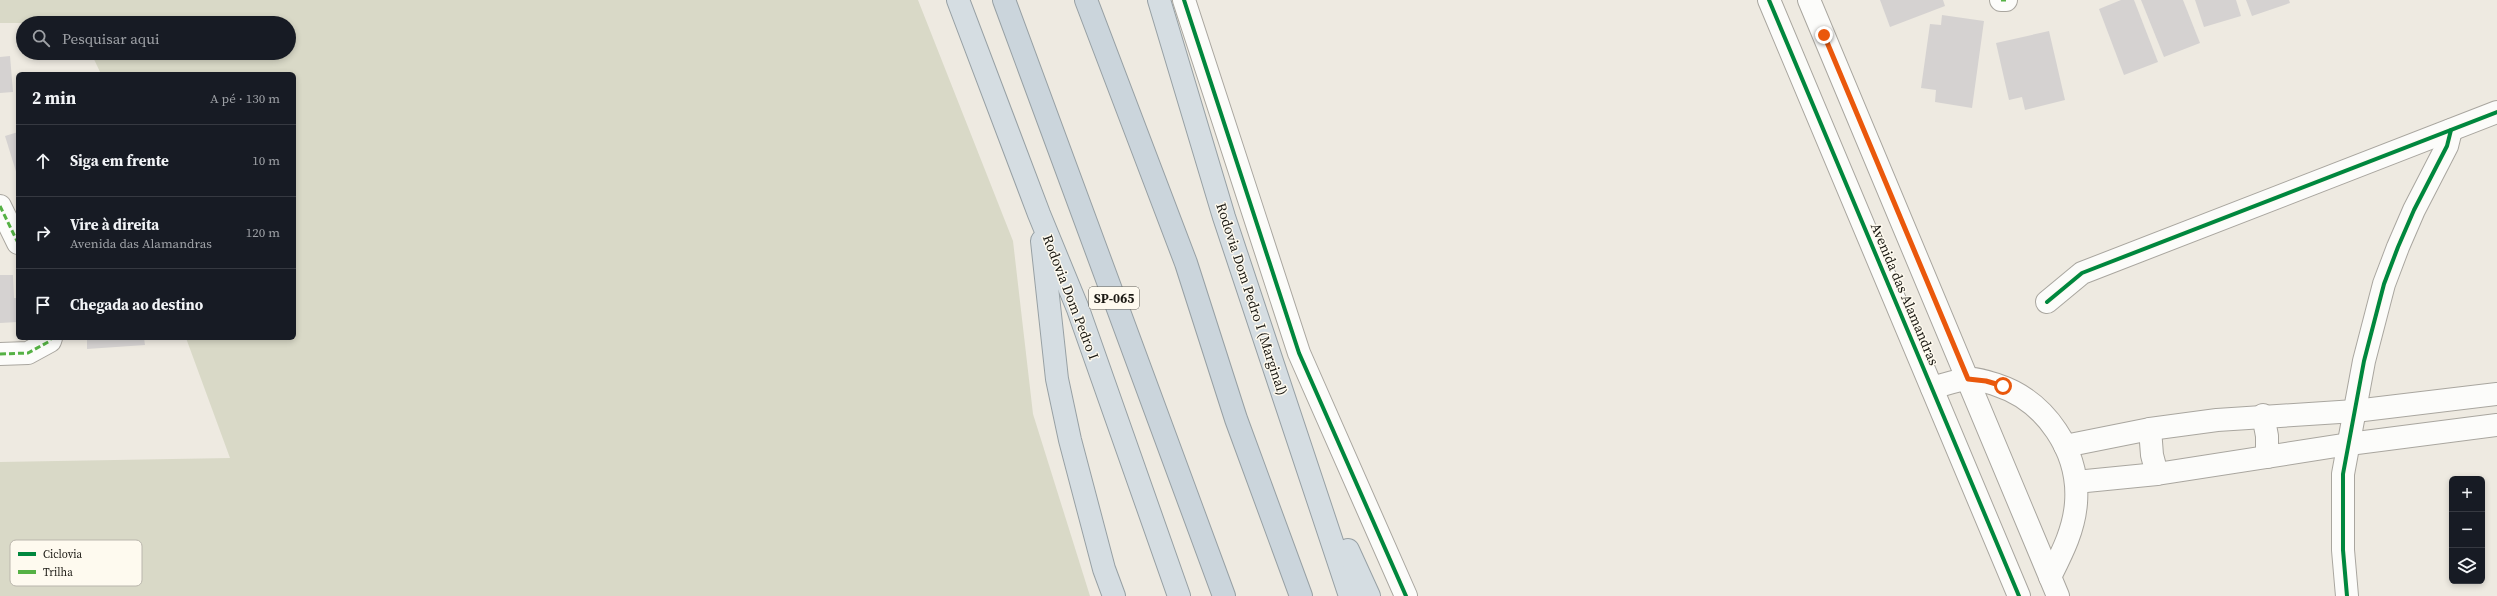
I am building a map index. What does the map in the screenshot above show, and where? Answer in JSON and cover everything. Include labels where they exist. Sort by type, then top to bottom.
[{"type":"highway","name":"Rodovia Dom Pedro I","points":[[958,0],[1039,214],[1078,309],[1179,596]]},
{"type":"highway","name":"SP-065","points":[[1004,0],[1224,596]]},
{"type":"highway","points":[[1086,0],[1186,264],[1236,419],[1301,596]]},
{"type":"highway","points":[[1101,0],[1157,187]]},
{"type":"highway","name":"Rodovia Dom Pedro I (Marginal)","points":[[1159,0],[1224,217],[1350,596]]},
{"type":"highway","points":[[1039,214],[1059,386],[1070,440],[1104,570],[1114,596]]},
{"type":"highway","points":[[1299,444],[1369,596]]},
{"type":"street","points":[[1184,0],[1299,353],[1406,596]]},
{"type":"street","name":"Avenida das Alamandras","points":[[1769,0],[2019,596]]},
{"type":"street","name":"Avenida das Alamandras","points":[[1809,0],[2054,586]]},
{"type":"street","points":[[2001,0],[2006,0]]},
{"type":"street","points":[[2047,302],[2082,273],[2497,112]]},
{"type":"street","points":[[2347,596],[2342,512],[2343,474],[2366,353],[2384,284],[2414,210],[2447,146],[2451,130]]},
{"type":"street","points":[[0,206],[16,237]]},
{"type":"street","points":[[0,354],[28,353],[50,340]]},
{"type":"street","points":[[1932,388],[1968,379],[1986,381],[2019,394],[2046,417],[2065,446],[2076,482],[2074,521],[2054,586]]},
{"type":"street","points":[[2065,446],[2150,429],[2263,415],[2355,411],[2497,394]]},
{"type":"street","points":[[2263,415],[2267,436],[2267,457]]},
{"type":"street","points":[[2076,482],[2157,474],[2349,444],[2497,425]]},
{"type":"street","points":[[2150,429],[2152,455],[2157,474]]},
{"type":"green space","points":[[0,0],[918,0],[1013,241],[1033,414],[1090,596],[0,596],[0,462],[230,458],[187,340],[296,340],[296,72],[100,72],[94,60],[296,60],[296,16],[16,16],[16,23],[0,23]]},
{"type":"building","points":[[1880,0],[1943,0],[1945,6],[1890,27]]},
{"type":"building","points":[[2121,0],[2134,0],[2158,62],[2124,75],[2099,9]]},
{"type":"building","points":[[2141,0],[2183,0],[2200,43],[2164,57]]},
{"type":"building","points":[[2195,0],[2236,0],[2241,16],[2204,27]]},
{"type":"building","points":[[2246,0],[2289,0],[2290,3],[2252,16]]},
{"type":"building","points":[[1942,15],[1984,21],[1972,108],[1935,102],[1936,90],[1921,88],[1930,24],[1941,25]]},
{"type":"building","points":[[2049,31],[2065,100],[2025,110],[2022,97],[2009,100],[1996,43]]},
{"type":"building","points":[[10,56],[13,92],[0,93],[0,57]]},
{"type":"building","points":[[16,133],[16,172],[5,136]]},
{"type":"building","points":[[0,275],[13,275],[14,298],[16,298],[16,322],[0,323]]},
{"type":"building","points":[[87,340],[144,340],[145,345],[87,349]]},
{"type":"marked path","points":[[2001,0],[2006,0]]},
{"type":"marked path","points":[[0,206],[16,239]]},
{"type":"marked path","points":[[0,354],[28,353],[50,340]]},
{"type":"cycle path","points":[[1184,0],[1299,353],[1406,596]]},
{"type":"cycle path","points":[[1769,0],[2019,596]]},
{"type":"cycle path","points":[[2047,302],[2082,273],[2497,112]]},
{"type":"cycle path","points":[[2347,596],[2343,550],[2343,474],[2364,361],[2384,284],[2414,210],[2447,146],[2451,130]]},
{"type":"route","points":[[1824,35],[1968,379],[1986,381],[2003,386]]}]
